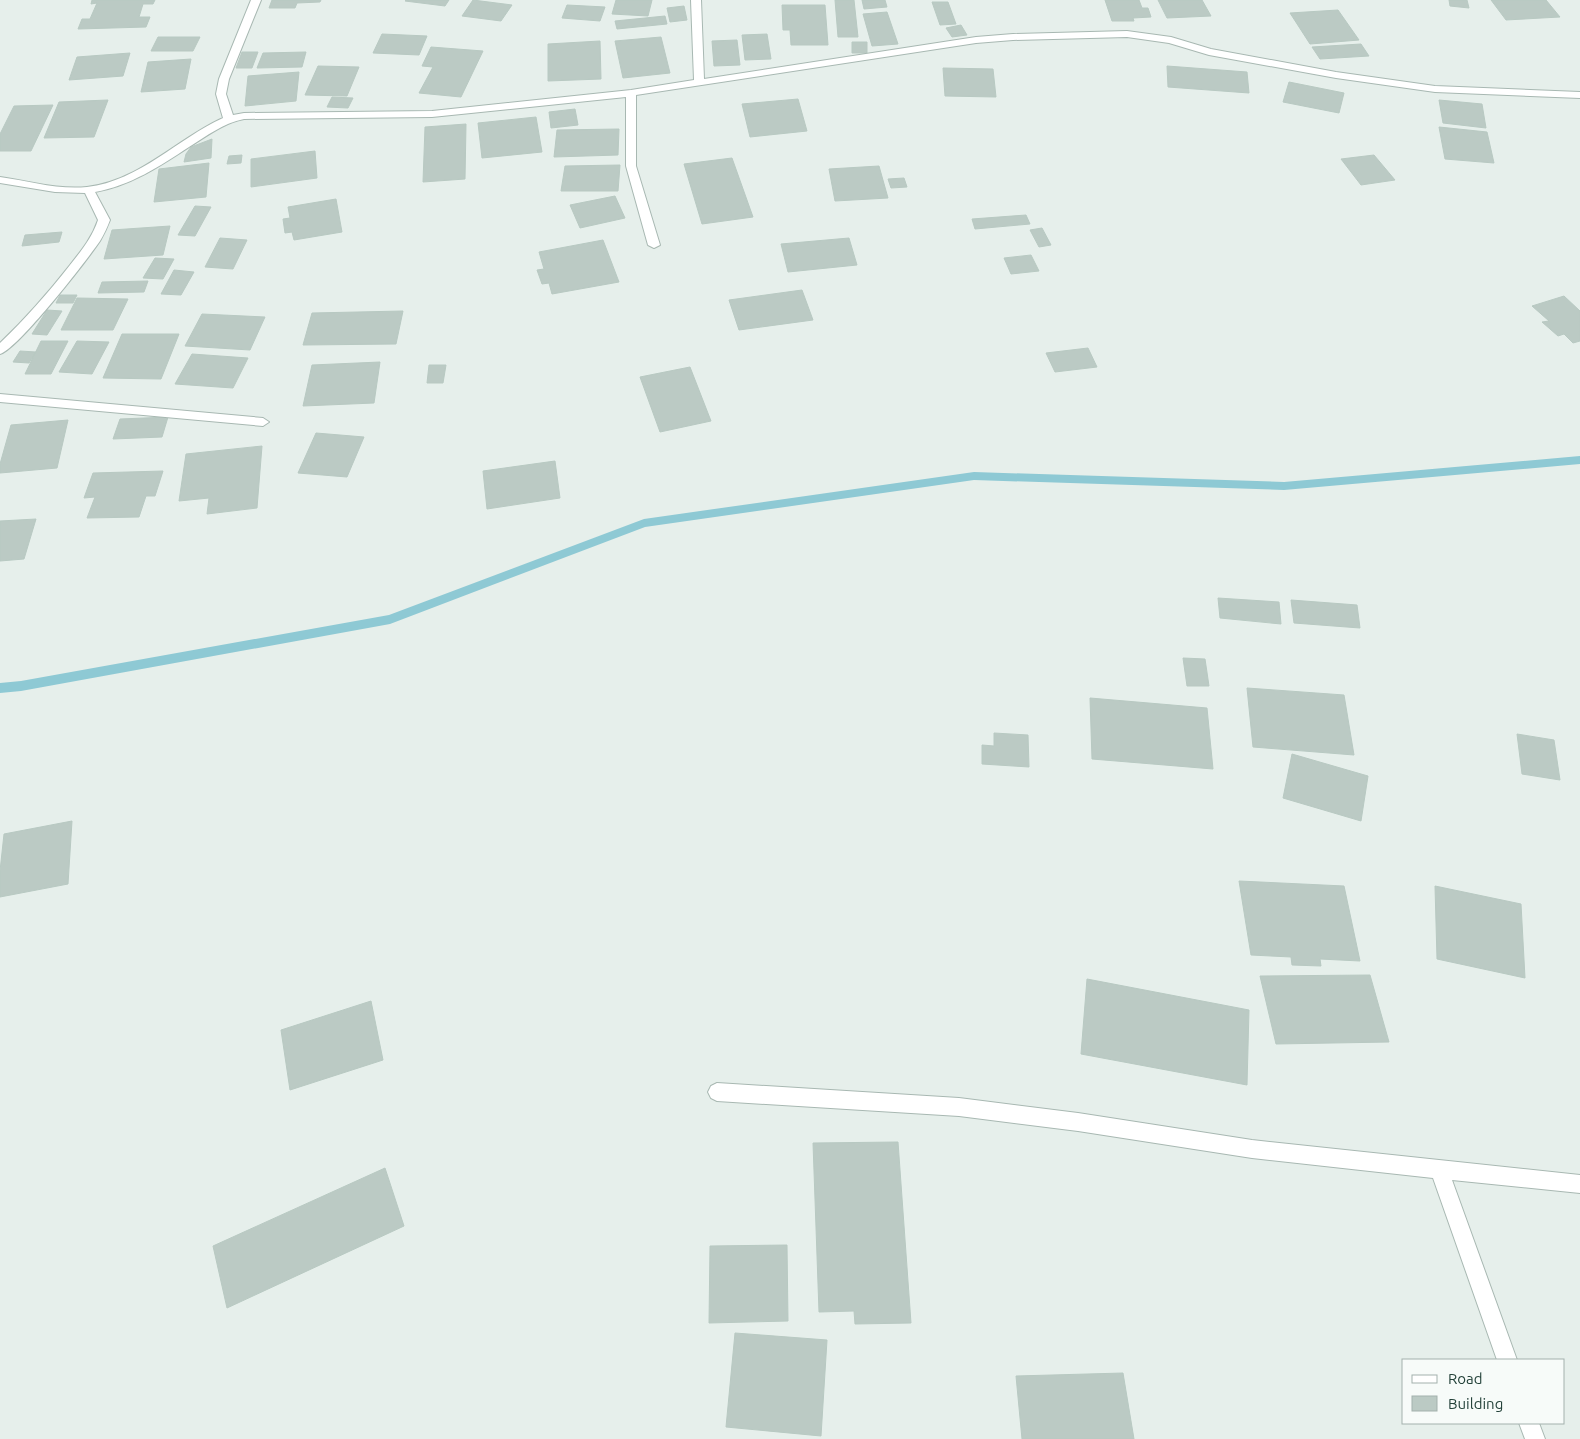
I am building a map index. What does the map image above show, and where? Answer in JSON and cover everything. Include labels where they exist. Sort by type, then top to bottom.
[{"type":"street","points":[[229,119],[221,94],[224,79],[256,0]]},
{"type":"street","points":[[696,0],[699,83]]},
{"type":"street","points":[[0,180],[72,191],[106,187],[129,178],[229,119],[244,116],[432,114],[631,93],[976,40],[1013,36],[1127,34],[1172,40],[1209,52],[1336,75],[1435,89],[1580,96]]},
{"type":"street","points":[[631,93],[631,166],[654,245]]},
{"type":"street","points":[[0,350],[22,330],[50,298],[94,242],[102,228],[104,220],[89,190]]},
{"type":"street","points":[[0,398],[263,422]]},
{"type":"street","points":[[718,1092],[959,1107],[1078,1122],[1252,1148],[1580,1184]]},
{"type":"street","points":[[1439,1169],[1507,1359]]},
{"type":"street","points":[[1529,1424],[1535,1439]]},
{"type":"building","points":[[92,0],[155,0],[153,4],[143,4],[139,17],[150,17],[146,27],[78,29],[82,19],[90,19],[97,3],[91,4]]},
{"type":"building","points":[[272,0],[321,0],[320,2],[297,3],[295,8],[269,8]]},
{"type":"building","points":[[406,0],[449,0],[445,6]]},
{"type":"building","points":[[473,0],[512,5],[501,21],[462,16]]},
{"type":"building","points":[[616,0],[652,0],[648,16],[612,14]]},
{"type":"building","points":[[835,0],[854,0],[858,37],[838,37]]},
{"type":"building","points":[[862,0],[885,0],[887,7],[864,9]]},
{"type":"building","points":[[1105,0],[1139,0],[1142,8],[1148,8],[1151,17],[1133,18],[1134,21],[1112,21]]},
{"type":"building","points":[[1158,0],[1202,0],[1211,16],[1167,18]]},
{"type":"building","points":[[1449,0],[1467,0],[1469,8],[1450,6]]},
{"type":"building","points":[[1491,0],[1546,0],[1560,17],[1506,20]]},
{"type":"building","points":[[932,2],[948,2],[956,24],[940,25]]},
{"type":"building","points":[[567,5],[605,7],[600,21],[562,18]]},
{"type":"building","points":[[782,5],[825,5],[828,45],[791,45],[790,30],[783,30]]},
{"type":"building","points":[[684,6],[687,20],[670,22],[667,8]]},
{"type":"building","points":[[1338,10],[1359,40],[1310,44],[1290,13]]},
{"type":"building","points":[[887,12],[898,44],[872,46],[863,14]]},
{"type":"building","points":[[665,16],[667,24],[617,29],[615,21]]},
{"type":"building","points":[[961,25],[967,35],[952,37],[946,28]]},
{"type":"building","points":[[382,34],[427,36],[419,55],[373,53]]},
{"type":"building","points":[[767,34],[771,59],[745,60],[742,35]]},
{"type":"building","points":[[158,37],[200,37],[193,51],[151,51]]},
{"type":"building","points":[[661,37],[670,73],[623,78],[615,41]]},
{"type":"building","points":[[737,40],[740,65],[714,66],[712,41]]},
{"type":"building","points":[[600,41],[601,79],[548,81],[548,44]]},
{"type":"building","points":[[852,42],[867,42],[867,53],[852,53]]},
{"type":"building","points":[[1361,44],[1369,56],[1320,59],[1312,47]]},
{"type":"building","points":[[431,47],[483,51],[461,97],[419,93],[433,67],[422,66]]},
{"type":"building","points":[[242,52],[258,52],[252,68],[236,68]]},
{"type":"building","points":[[306,52],[302,67],[257,68],[263,53]]},
{"type":"building","points":[[130,53],[123,76],[69,80],[77,57]]},
{"type":"building","points":[[191,59],[185,89],[141,92],[148,62]]},
{"type":"building","points":[[318,66],[359,67],[347,96],[305,95]]},
{"type":"building","points":[[1167,66],[1247,72],[1249,93],[1168,87]]},
{"type":"building","points":[[943,68],[993,69],[996,97],[945,96]]},
{"type":"building","points":[[299,72],[296,101],[245,106],[248,76]]},
{"type":"building","points":[[1289,82],[1344,93],[1339,113],[1283,102]]},
{"type":"building","points":[[332,97],[353,98],[348,108],[327,107]]},
{"type":"building","points":[[798,99],[807,131],[750,137],[742,104]]},
{"type":"building","points":[[108,100],[94,137],[44,138],[59,102]]},
{"type":"building","points":[[1439,100],[1482,104],[1486,128],[1443,123]]},
{"type":"building","points":[[53,105],[31,151],[0,151],[0,134],[14,106]]},
{"type":"building","points":[[575,109],[578,125],[551,128],[549,112]]},
{"type":"building","points":[[536,117],[542,152],[482,158],[478,123]]},
{"type":"building","points":[[466,124],[465,179],[423,182],[425,127]]},
{"type":"building","points":[[1439,127],[1487,132],[1494,163],[1445,159]]},
{"type":"building","points":[[619,129],[618,155],[554,157],[557,130]]},
{"type":"building","points":[[212,139],[211,158],[184,162],[186,154],[191,147]]},
{"type":"building","points":[[315,151],[317,178],[251,187],[251,159]]},
{"type":"building","points":[[242,155],[241,163],[227,164],[229,156]]},
{"type":"building","points":[[1374,155],[1395,180],[1361,185],[1341,159]]},
{"type":"building","points":[[732,158],[753,217],[702,224],[684,164]]},
{"type":"building","points":[[209,163],[206,197],[154,202],[159,169]]},
{"type":"building","points":[[620,165],[618,191],[561,191],[565,166]]},
{"type":"building","points":[[879,166],[888,198],[835,201],[829,169]]},
{"type":"building","points":[[904,178],[907,187],[891,188],[888,179]]},
{"type":"building","points":[[615,196],[625,218],[580,228],[570,205]]},
{"type":"building","points":[[336,199],[342,232],[294,240],[292,232],[285,233],[283,219],[290,218],[288,207]]},
{"type":"building","points":[[195,206],[211,207],[195,236],[178,235]]},
{"type":"building","points":[[1026,215],[1030,224],[975,229],[972,219]]},
{"type":"building","points":[[170,226],[163,255],[104,259],[112,230]]},
{"type":"building","points":[[1042,228],[1051,245],[1039,247],[1030,230]]},
{"type":"building","points":[[62,232],[59,242],[22,246],[25,235]]},
{"type":"building","points":[[220,238],[247,240],[233,269],[205,267]]},
{"type":"building","points":[[849,238],[857,265],[788,272],[781,244]]},
{"type":"building","points":[[603,240],[619,282],[552,294],[549,283],[542,284],[537,270],[544,269],[539,252]]},
{"type":"building","points":[[1031,255],[1039,271],[1011,274],[1004,258]]},
{"type":"building","points":[[155,258],[174,259],[163,279],[143,278]]},
{"type":"building","points":[[174,270],[194,272],[181,295],[161,294]]},
{"type":"building","points":[[148,281],[144,292],[98,293],[102,282]]},
{"type":"building","points":[[802,290],[813,320],[739,330],[729,300]]},
{"type":"building","points":[[60,295],[77,295],[73,303],[56,303]]},
{"type":"building","points":[[1564,296],[1580,311],[1580,341],[1573,343],[1564,334],[1558,336],[1542,322],[1549,321],[1532,306]]},
{"type":"building","points":[[77,298],[128,299],[113,330],[61,330]]},
{"type":"building","points":[[47,310],[62,311],[47,335],[32,334]]},
{"type":"building","points":[[403,311],[396,344],[303,345],[312,313]]},
{"type":"building","points":[[202,314],[265,317],[250,350],[185,346]]},
{"type":"building","points":[[122,334],[179,334],[161,379],[103,378]]},
{"type":"building","points":[[41,341],[68,341],[51,374],[25,374]]},
{"type":"building","points":[[77,341],[109,342],[92,374],[59,372]]},
{"type":"building","points":[[1088,348],[1097,367],[1055,372],[1046,353]]},
{"type":"building","points":[[20,351],[36,352],[29,363],[13,362]]},
{"type":"building","points":[[192,354],[248,358],[233,388],[175,384]]},
{"type":"building","points":[[380,362],[374,403],[303,406],[312,365]]},
{"type":"building","points":[[429,365],[446,365],[443,383],[427,383]]},
{"type":"building","points":[[690,367],[711,421],[660,432],[640,377]]},
{"type":"building","points":[[168,417],[162,437],[113,439],[120,419]]},
{"type":"building","points":[[68,420],[57,468],[0,473],[0,464],[11,425]]},
{"type":"building","points":[[316,433],[364,437],[347,477],[298,473]]},
{"type":"building","points":[[262,446],[257,508],[207,514],[209,498],[179,501],[186,454]]},
{"type":"building","points":[[555,461],[560,498],[487,509],[483,471]]},
{"type":"building","points":[[163,471],[155,496],[146,496],[139,517],[87,518],[95,497],[84,498],[93,473]]},
{"type":"building","points":[[36,519],[24,559],[0,561],[0,521]]},
{"type":"building","points":[[1218,598],[1279,602],[1281,624],[1220,618]]},
{"type":"building","points":[[1291,600],[1357,605],[1360,628],[1294,623]]},
{"type":"building","points":[[1183,658],[1205,659],[1209,686],[1187,686]]},
{"type":"building","points":[[1247,688],[1344,695],[1354,755],[1253,747]]},
{"type":"building","points":[[1090,698],[1207,708],[1213,769],[1092,759]]},
{"type":"building","points":[[994,733],[1028,735],[1029,767],[982,764],[982,745],[994,746]]},
{"type":"building","points":[[1517,734],[1554,740],[1560,780],[1522,774]]},
{"type":"building","points":[[1292,754],[1368,776],[1361,821],[1283,798]]},
{"type":"building","points":[[72,821],[68,884],[0,897],[0,871],[4,834]]},
{"type":"building","points":[[1239,881],[1344,886],[1360,961],[1320,959],[1321,966],[1292,965],[1291,957],[1251,955]]},
{"type":"building","points":[[1435,886],[1521,904],[1525,978],[1437,959]]},
{"type":"building","points":[[1370,975],[1389,1042],[1276,1044],[1260,976]]},
{"type":"building","points":[[1087,979],[1249,1010],[1247,1085],[1081,1054]]},
{"type":"building","points":[[371,1001],[383,1060],[290,1090],[281,1030]]},
{"type":"building","points":[[898,1142],[911,1323],[855,1324],[854,1311],[819,1312],[813,1143]]},
{"type":"building","points":[[385,1168],[404,1226],[227,1308],[213,1246]]},
{"type":"building","points":[[787,1245],[788,1321],[709,1323],[710,1246]]},
{"type":"building","points":[[735,1333],[827,1340],[821,1436],[726,1427]]},
{"type":"building","points":[[1123,1373],[1134,1439],[1022,1439],[1016,1376]]},
{"type":"waterway","points":[[0,688],[21,686],[390,619],[644,523],[974,476],[1284,486],[1580,460]]}]
